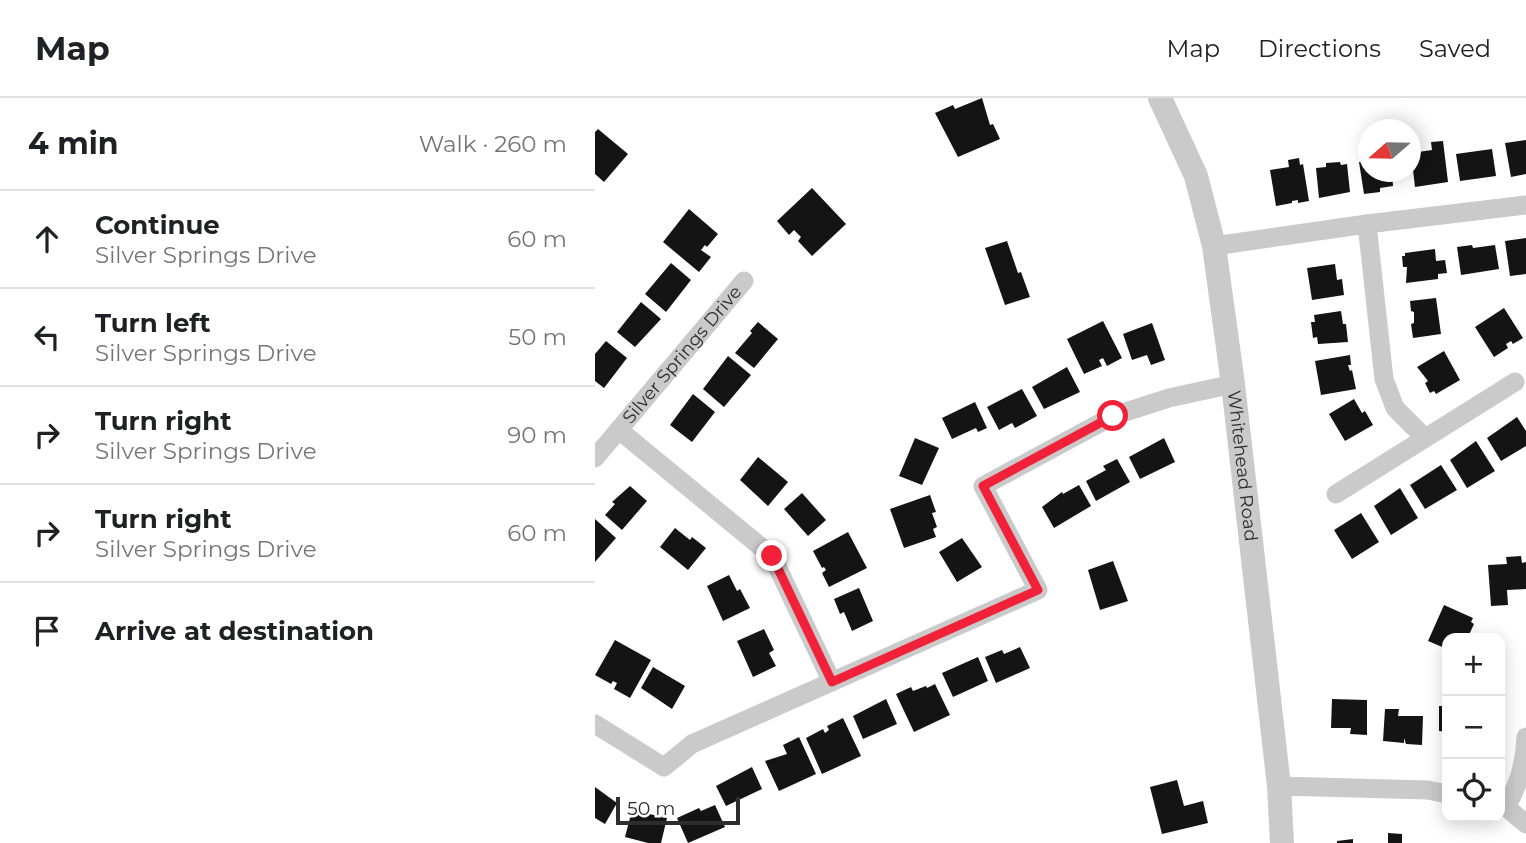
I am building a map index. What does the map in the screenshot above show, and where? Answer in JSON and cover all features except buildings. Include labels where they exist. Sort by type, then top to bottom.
[{"type":"street","name":"Whitehead Road","points":[[1160,98],[1196,176],[1214,246],[1233,384],[1279,786],[1282,843]]},
{"type":"street","points":[[1214,246],[1526,205]]},
{"type":"street","points":[[1367,224],[1384,379],[1395,408],[1425,438]]},
{"type":"street","name":"Silver Springs Drive","points":[[595,458],[744,281]]},
{"type":"street","points":[[1336,494],[1515,382]]},
{"type":"street","points":[[595,724],[664,767],[692,744],[1038,590],[983,486],[1113,416],[1169,398],[1233,384]]},
{"type":"street","name":"Silver Springs Drive","points":[[619,430],[772,556],[832,682]]},
{"type":"street","points":[[1505,805],[1517,790],[1526,737]]},
{"type":"street","points":[[1279,786],[1415,789],[1442,793]]},
{"type":"street","points":[[1505,808],[1526,824]]},
{"type":"route","points":[[772,556],[832,682],[1038,590],[983,486],[1113,416]]}]
